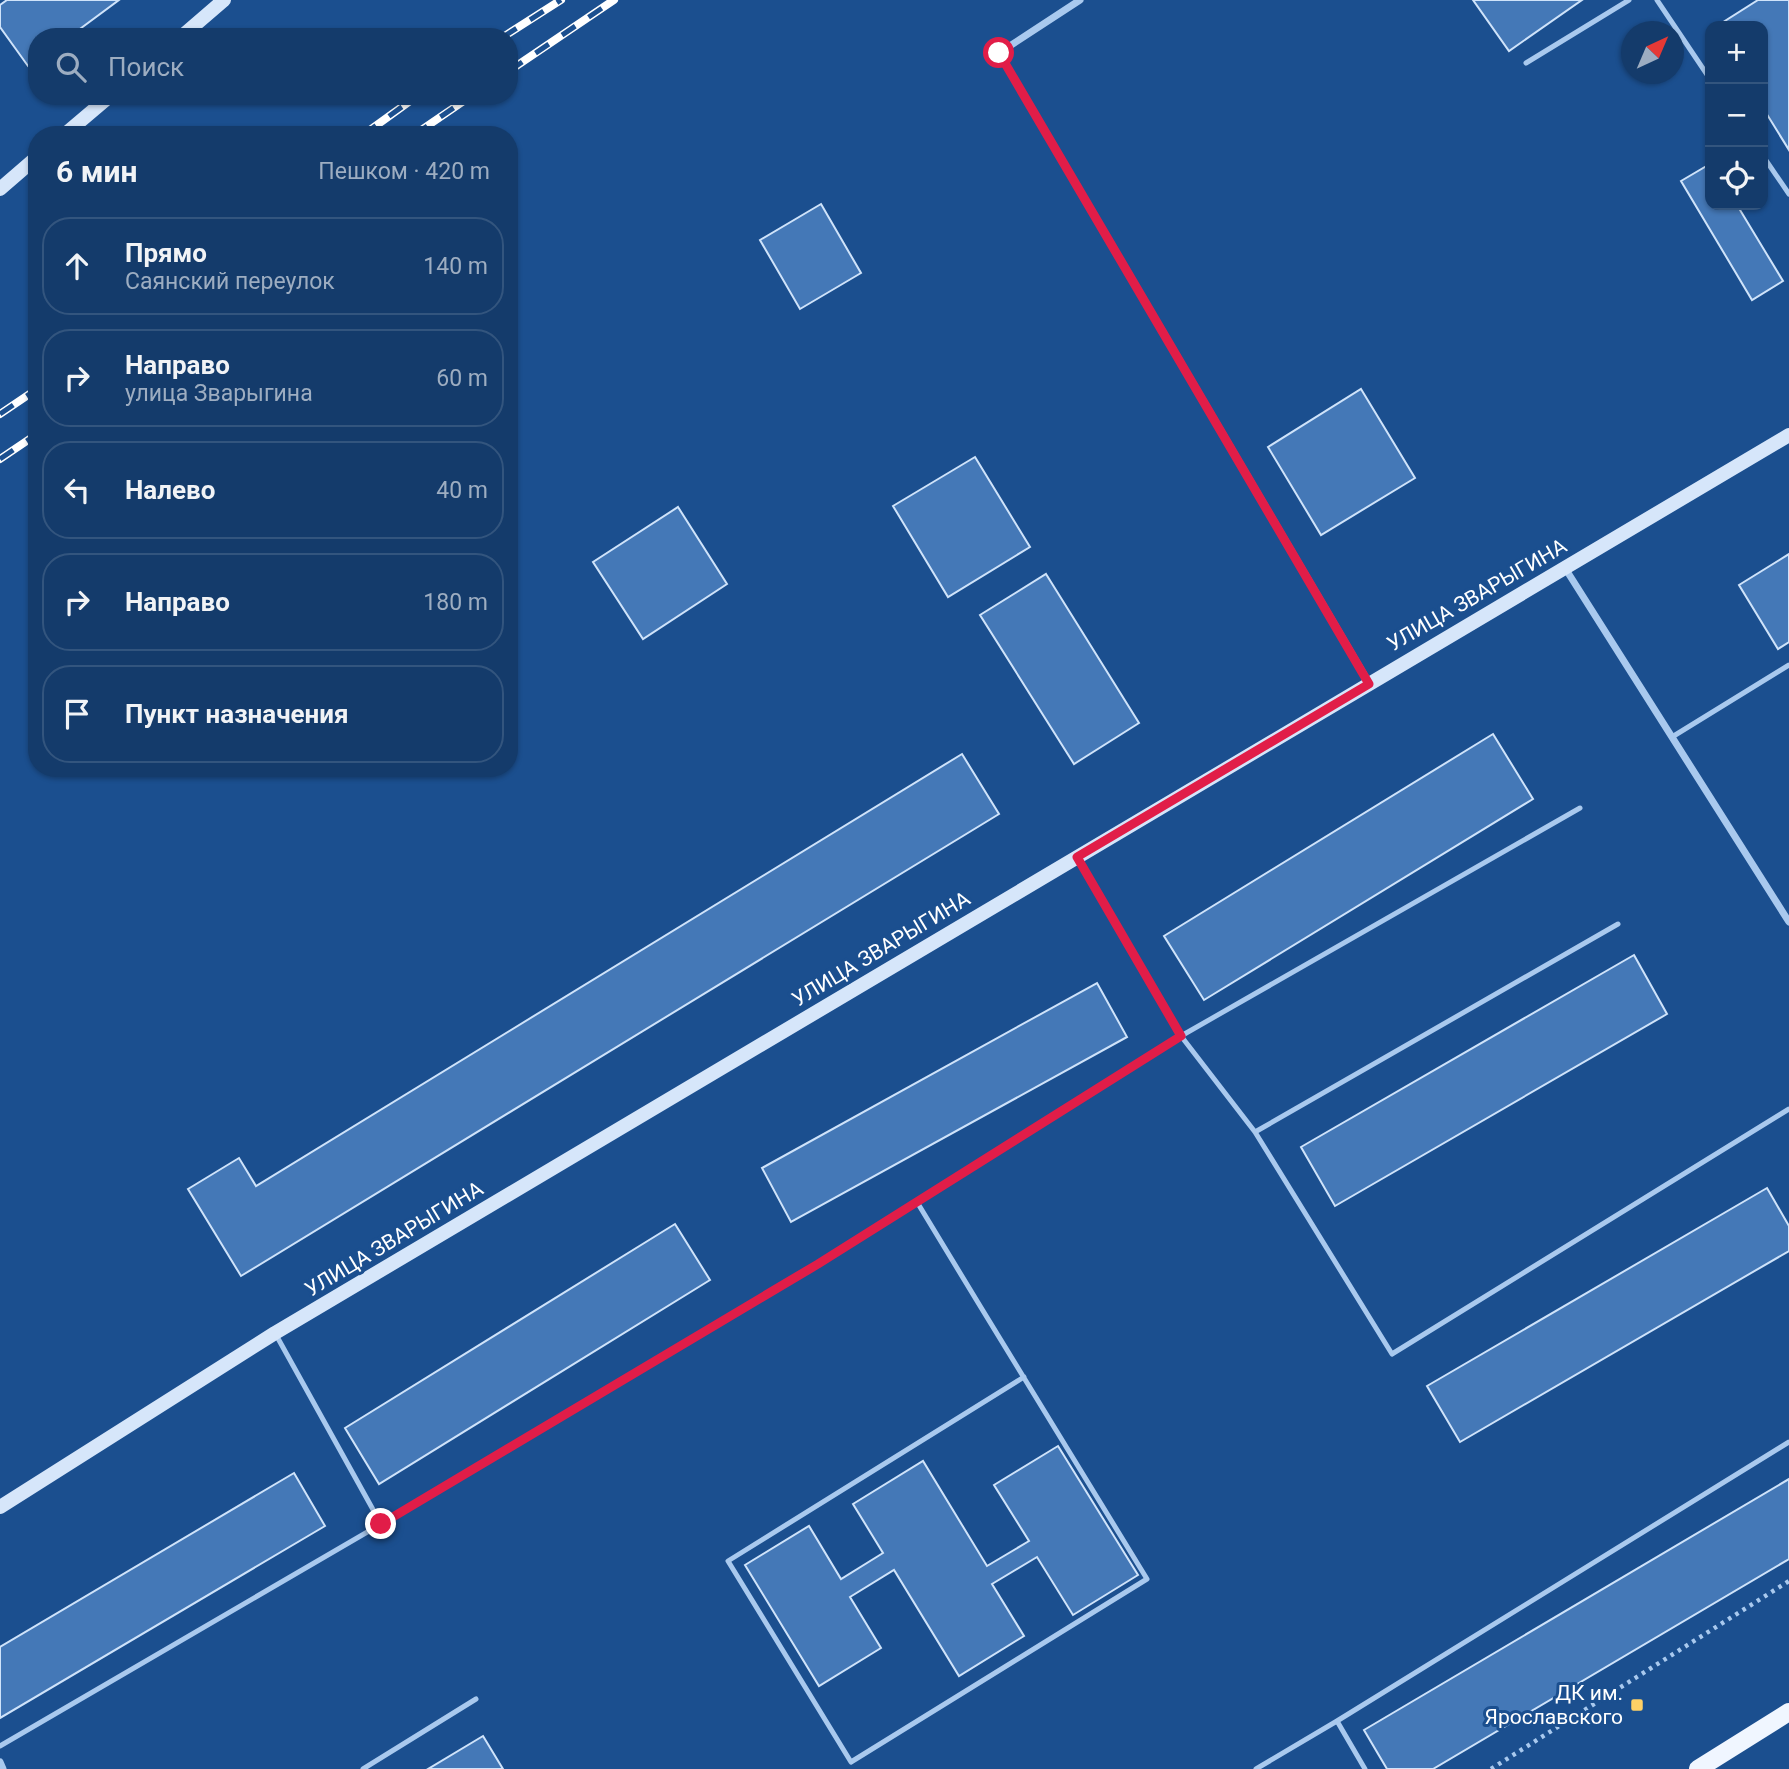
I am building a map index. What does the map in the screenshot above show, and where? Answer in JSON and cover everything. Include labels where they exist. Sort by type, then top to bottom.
[{"type":"main road","points":[[1698,1769],[1789,1712]]},
{"type":"street","points":[[191,28],[224,0]]},
{"type":"street","points":[[1080,0],[999,53],[1369,684]]},
{"type":"street","points":[[75,126],[99,105]]},
{"type":"street","points":[[0,189],[28,166]]},
{"type":"street","name":"УЛИЦА ЗВАРЫГИНА","points":[[0,1507],[275,1333],[1789,435]]},
{"type":"street","points":[[1566,568],[1789,922]]},
{"type":"street","points":[[0,1762],[4,1769]]},
{"type":"lane","points":[[1526,63],[1629,0]]},
{"type":"lane","points":[[1657,0],[1705,72]]},
{"type":"lane","points":[[1768,163],[1789,194]]},
{"type":"lane","points":[[1672,737],[1789,665]]},
{"type":"lane","points":[[0,1746],[381,1524],[818,1264],[1181,1036],[1580,808]]},
{"type":"lane","points":[[1077,857],[1181,1036],[1255,1132],[1392,1354],[1789,1109]]},
{"type":"lane","points":[[1255,1132],[1618,923]]},
{"type":"lane","points":[[917,1202],[1024,1377],[1147,1579],[851,1762],[729,1562],[1024,1377]]},
{"type":"lane","points":[[275,1333],[381,1524]]},
{"type":"lane","points":[[1256,1769],[1789,1442]]},
{"type":"lane","points":[[363,1769],[475,1699]]},
{"type":"lane","points":[[1337,1721],[1365,1769]]},
{"type":"path","points":[[1491,1769],[1789,1581]]},
{"type":"building","points":[[7,0],[119,0],[81,28],[28,28],[28,66],[0,27],[0,5]]},
{"type":"building","points":[[1473,0],[1582,0],[1509,51]]},
{"type":"building","points":[[1758,0],[1789,0],[1789,150],[1768,116],[1768,21],[1725,21]]},
{"type":"building","points":[[1705,167],[1705,210],[1740,210],[1783,281],[1752,300],[1681,181]]},
{"type":"building","points":[[821,204],[861,273],[800,309],[760,240]]},
{"type":"building","points":[[1361,389],[1415,478],[1321,535],[1268,447]]},
{"type":"building","points":[[975,457],[1030,547],[948,597],[893,506]]},
{"type":"building","points":[[678,507],[727,584],[643,639],[593,562]]},
{"type":"building","points":[[1789,554],[1789,642],[1778,649],[1739,585]]},
{"type":"building","points":[[1046,574],[1139,723],[1074,764],[980,615]]},
{"type":"building","points":[[1493,734],[1533,799],[1204,1000],[1164,936]]},
{"type":"building","points":[[962,754],[999,814],[241,1276],[188,1189],[239,1158],[256,1186]]},
{"type":"building","points":[[1634,955],[1667,1014],[1335,1206],[1301,1147]]},
{"type":"building","points":[[1097,983],[1127,1037],[791,1222],[762,1168]]},
{"type":"building","points":[[1767,1188],[1789,1226],[1789,1251],[1460,1442],[1427,1386]]},
{"type":"building","points":[[675,1224],[710,1280],[379,1484],[345,1428]]},
{"type":"building","points":[[1058,1446],[1138,1575],[1073,1615],[1037,1557],[992,1584],[1024,1636],[959,1676],[894,1570],[850,1597],[881,1648],[819,1686],[745,1565],[809,1526],[841,1579],[883,1553],[853,1504],[923,1461],[987,1566],[1029,1541],[994,1485]]},
{"type":"building","points":[[294,1473],[325,1526],[0,1718],[0,1647]]},
{"type":"building","points":[[1789,1479],[1789,1559],[1433,1769],[1387,1769],[1364,1730]]},
{"type":"building","points":[[483,1736],[503,1769],[428,1769]]},
{"type":"railway","points":[[517,28],[561,0]]},
{"type":"railway","points":[[518,65],[614,0]]},
{"type":"railway","points":[[375,126],[405,105]]},
{"type":"railway","points":[[427,126],[458,105]]},
{"type":"railway","points":[[0,414],[28,395]]},
{"type":"railway","points":[[0,459],[28,440]]},
{"type":"place","name":"ДК им. Ярославского","points":[[1637,1705]]},
{"type":"route","points":[[381,1524],[818,1264],[1181,1036],[1077,857],[1369,684],[999,53]]}]
